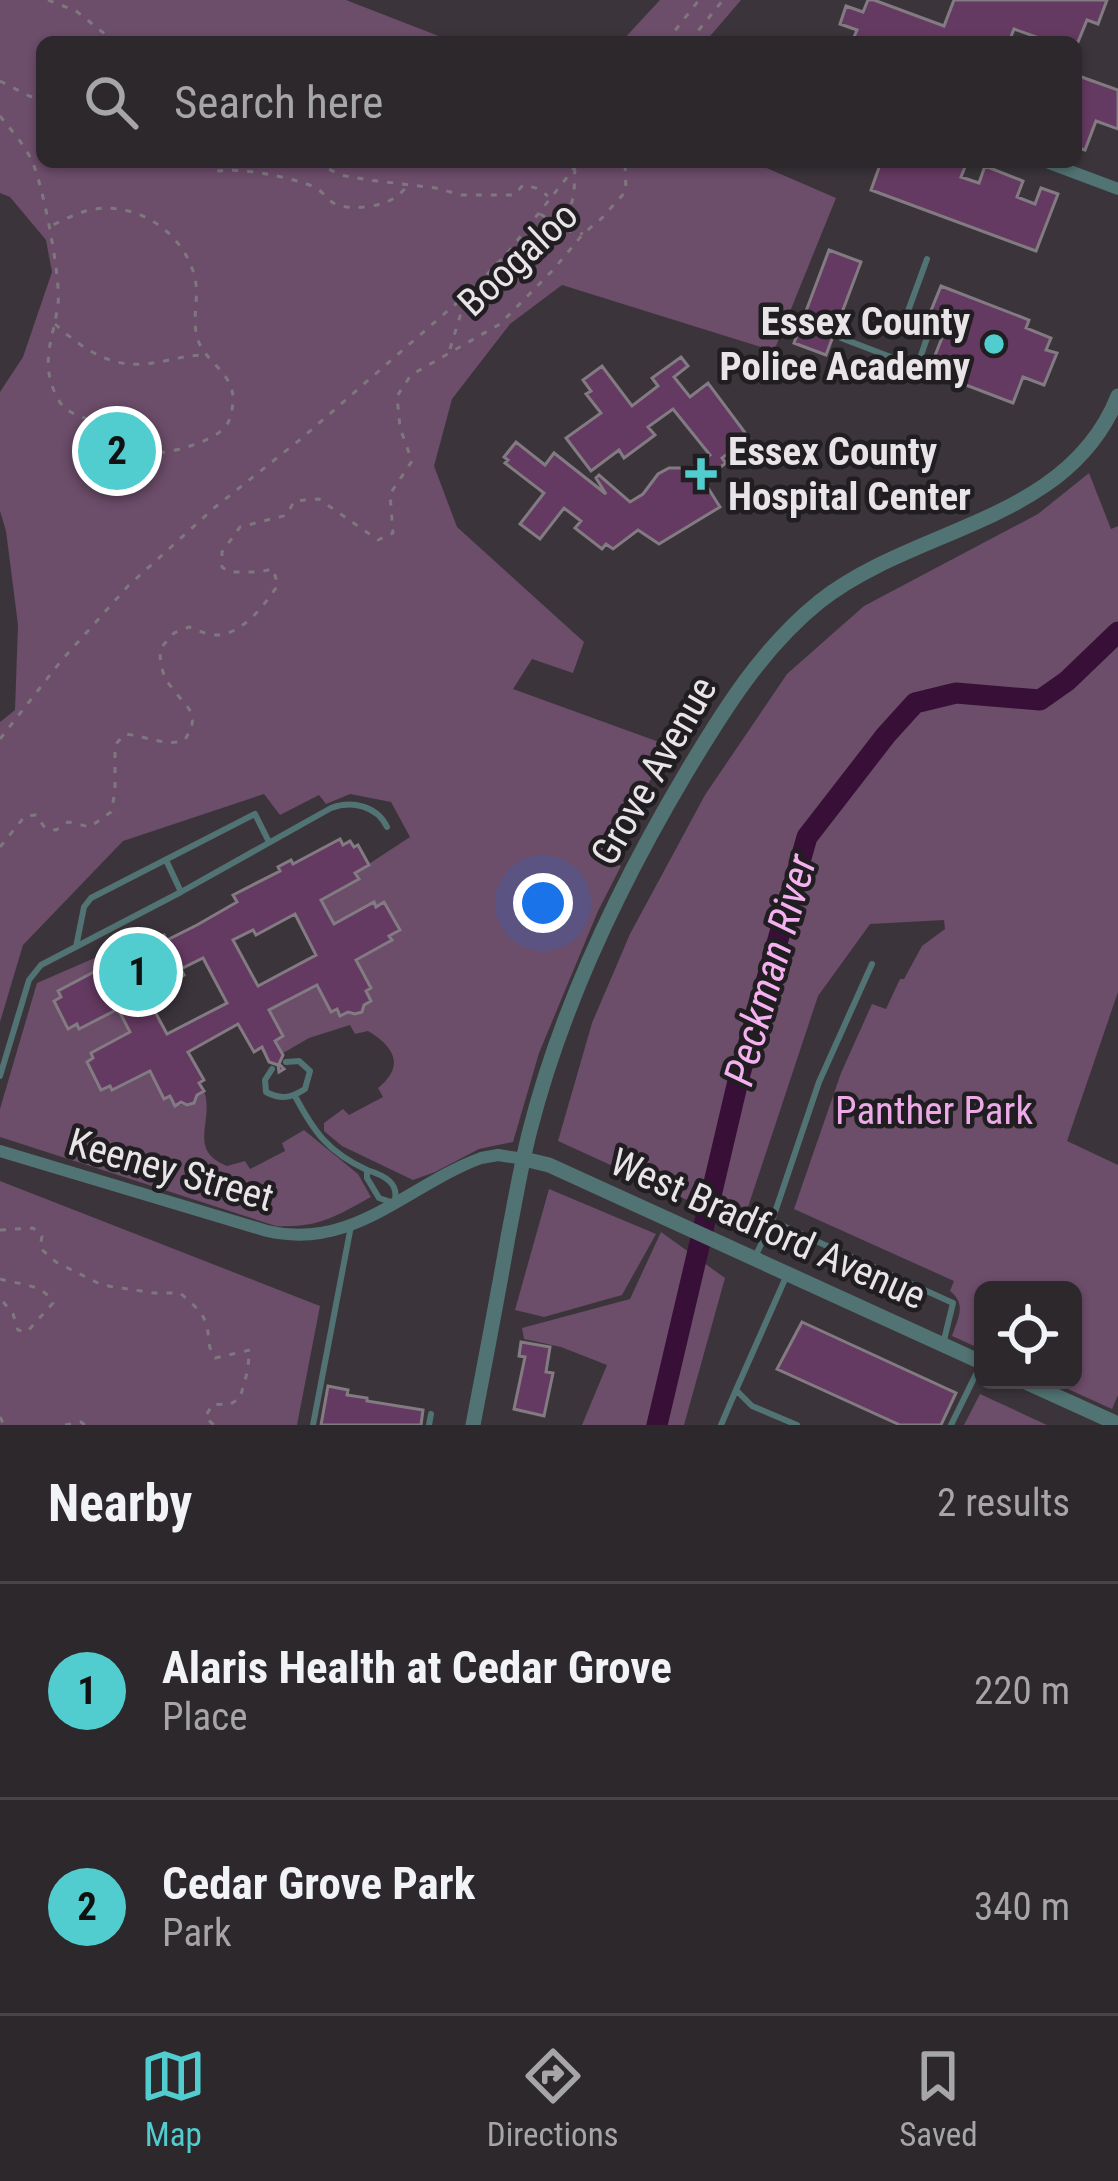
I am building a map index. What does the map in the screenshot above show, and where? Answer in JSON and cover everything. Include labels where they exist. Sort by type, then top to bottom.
[{"type":"street","points":[[1062,168],[1118,189]]},
{"type":"street","name":"Grove Avenue","points":[[473,1425],[524,1159],[566,1018],[634,864],[700,747],[745,680],[786,631],[821,601],[856,576],[1040,491],[1094,437],[1118,396]]},
{"type":"street","name":"Keeney Street","points":[[0,1151],[280,1234],[322,1234],[351,1226],[481,1158],[524,1159]]},
{"type":"street","name":"West Bradford Avenue","points":[[524,1159],[548,1165],[974,1358]]},
{"type":"street","points":[[1042,1389],[1118,1422]]},
{"type":"lane","points":[[841,338],[917,367],[929,332],[904,322],[927,259]]},
{"type":"lane","points":[[0,1076],[29,980],[41,965],[344,803],[358,804],[382,817],[387,827]]},
{"type":"lane","points":[[76,946],[84,908],[92,898],[255,814],[270,842]]},
{"type":"lane","points":[[166,860],[181,892]]},
{"type":"lane","points":[[754,1258],[772,1221],[819,1082],[872,964]]},
{"type":"lane","points":[[272,1070],[265,1080],[266,1092],[275,1097],[295,1096],[305,1089],[310,1071],[299,1060],[286,1062]]},
{"type":"lane","points":[[295,1096],[319,1138],[352,1163],[380,1174],[393,1184],[394,1203],[379,1198],[367,1170]]},
{"type":"lane","points":[[772,1221],[953,1303],[942,1344]]},
{"type":"lane","points":[[313,1425],[351,1226]]},
{"type":"lane","points":[[721,1425],[788,1274]]},
{"type":"lane","points":[[951,1425],[974,1380]]},
{"type":"lane","points":[[736,1390],[752,1406],[797,1425]]},
{"type":"lane","points":[[761,1425],[767,1412]]},
{"type":"lane","points":[[429,1425],[431,1414]]},
{"type":"path","points":[[48,0],[76,10],[108,36]]},
{"type":"path","points":[[671,36],[699,0]]},
{"type":"path","points":[[694,36],[723,0]]},
{"type":"path","points":[[0,82],[36,98]]},
{"type":"path","points":[[0,116],[32,160],[48,227],[58,284],[48,367],[65,411],[102,425],[133,454],[207,442],[231,418],[233,396],[231,381],[204,355],[196,334],[195,275],[186,255],[167,231],[141,215],[108,208],[83,212],[48,227]]},
{"type":"path","points":[[232,168],[303,182],[343,207],[393,200],[410,184]]},
{"type":"path","points":[[327,168],[340,175],[461,195],[514,195],[523,185],[551,198]]},
{"type":"path","points":[[0,739],[128,586],[475,287],[575,168]]},
{"type":"path","points":[[448,352],[460,313],[490,296],[526,265],[560,226],[573,198],[577,168]]},
{"type":"path","name":"Boogaloo","points":[[0,847],[25,816],[36,815],[45,828],[56,830],[68,822],[90,827],[111,812],[116,745],[125,734],[160,744],[184,741],[193,728],[192,711],[170,686],[160,666],[160,649],[175,633],[189,627],[211,635],[230,632],[248,621],[278,585],[273,569],[229,572],[222,566],[222,552],[240,527],[287,515],[294,501],[319,499],[378,540],[393,533],[390,494],[412,460],[400,428],[397,396],[411,375],[500,324],[626,191],[625,168]]},
{"type":"path","points":[[551,198],[539,215],[583,234]]},
{"type":"path","points":[[54,322],[84,348],[120,363],[204,355]]},
{"type":"path","points":[[0,1230],[33,1228],[42,1236],[40,1248],[56,1262],[102,1285],[180,1294],[203,1317],[208,1347],[215,1358],[250,1350],[240,1398],[229,1405],[212,1404],[205,1417],[214,1425]]},
{"type":"path","points":[[0,1279],[37,1287],[53,1303],[27,1332],[18,1330],[0,1298]]},
{"type":"path","points":[[0,1417],[4,1425]]},
{"type":"path","points":[[65,1425],[85,1425]]},
{"type":"green space","points":[[0,0],[346,0],[439,36],[36,36],[36,168],[767,168],[836,198],[774,351],[562,285],[510,324],[452,399],[434,466],[457,527],[584,642],[573,673],[532,659],[513,689],[670,746],[605,859],[621,866],[539,1053],[513,1142],[479,1149],[413,1180],[342,1146],[324,1131],[324,1123],[343,1109],[349,1115],[383,1097],[378,1088],[394,1065],[385,1044],[368,1031],[355,1034],[350,1025],[309,1038],[278,1056],[271,1043],[283,1036],[266,1011],[317,985],[341,1015],[361,1012],[371,1001],[366,991],[371,988],[356,960],[391,941],[389,936],[399,929],[373,902],[334,924],[321,900],[358,880],[355,873],[410,837],[391,802],[350,794],[326,804],[319,795],[280,815],[264,794],[123,841],[23,945],[0,1022],[0,722],[15,710],[18,625],[0,511],[0,392],[23,357],[52,272],[46,240],[10,197],[0,193]]},
{"type":"green space","points":[[660,0],[741,0],[710,36],[627,36]]},
{"type":"green space","name":"Panther Park","points":[[1089,473],[1111,529],[1118,526],[1118,992],[1067,1141],[1118,1165],[1118,1395],[1112,1409],[1068,1389],[1082,1389],[1082,1281],[974,1281],[974,1346],[952,1336],[960,1312],[950,1291],[954,1281],[794,1209],[841,1073],[872,1004],[886,1009],[922,946],[945,929],[944,920],[870,924],[818,996],[742,1225],[558,1141],[592,1023],[630,934],[705,795],[787,674],[864,606],[1038,514]]},
{"type":"green space","points":[[97,957],[107,965],[59,990],[61,997],[54,1001],[68,1028],[118,1009],[130,1032],[91,1052],[93,1058],[87,1062],[101,1090],[110,1086],[113,1090],[150,1071],[164,1098],[170,1096],[175,1105],[193,1103],[204,1091],[205,1143],[215,1159],[227,1166],[245,1161],[250,1169],[285,1151],[282,1143],[304,1130],[358,1174],[371,1197],[326,1220],[276,1226],[0,1137],[0,1109],[37,983]]},
{"type":"green space","points":[[0,1181],[320,1306],[297,1425],[0,1425]]},
{"type":"green space","points":[[549,1189],[656,1234],[622,1295],[544,1317],[515,1310]]},
{"type":"green space","points":[[661,1232],[725,1278],[684,1425],[582,1425],[607,1365],[524,1339],[522,1328],[630,1299]]},
{"type":"green space","points":[[980,1394],[1047,1425],[964,1425]]},
{"type":"building","points":[[868,0],[874,0],[944,26],[954,0],[1107,0],[1098,24],[1087,20],[1080,36],[1033,36],[1014,29],[1011,36],[854,36],[857,30],[840,24],[846,6],[863,12]]},
{"type":"building","points":[[1082,77],[1118,90],[1118,129],[1096,121],[1085,150]]},
{"type":"building","points":[[879,168],[965,168],[961,177],[979,183],[984,168],[990,168],[1023,181],[1017,197],[1035,204],[1041,188],[1058,194],[1036,251],[871,190]]},
{"type":"building","points":[[829,250],[861,262],[826,355],[794,343]]},
{"type":"building","name":"Essex County Police Academy","points":[[941,286],[1029,320],[1026,328],[1051,338],[1046,350],[1057,353],[1044,385],[1023,377],[1013,403],[929,371],[947,325],[928,318]]},
{"type":"building","points":[[681,357],[688,366],[674,377],[690,397],[708,383],[749,438],[703,480],[720,507],[659,544],[638,530],[613,549],[606,544],[602,549],[575,528],[581,521],[564,508],[540,539],[520,524],[544,493],[505,463],[504,457],[516,442],[545,465],[554,453],[606,494],[596,478],[599,475],[630,502],[658,474],[669,468],[691,468],[710,455],[673,409],[648,427],[655,435],[624,458],[619,450],[591,471],[566,438],[601,413],[586,394],[591,391],[583,380],[602,366],[632,406],[658,386],[652,378]]},
{"type":"building","points":[[340,839],[343,845],[350,841],[358,845],[369,865],[355,873],[359,879],[321,900],[334,924],[374,902],[376,907],[384,902],[400,930],[389,936],[392,940],[356,960],[371,988],[366,991],[371,1001],[362,1012],[340,1016],[337,1009],[331,1012],[317,985],[269,1010],[283,1036],[275,1041],[283,1055],[279,1064],[284,1069],[279,1072],[262,1047],[254,1052],[238,1024],[188,1052],[204,1080],[199,1083],[204,1091],[194,1103],[175,1106],[170,1096],[164,1099],[150,1071],[112,1090],[110,1086],[101,1090],[87,1062],[93,1058],[91,1053],[130,1032],[118,1009],[79,1029],[77,1024],[68,1029],[54,1001],[61,997],[58,991],[115,956],[117,960],[164,935],[167,940],[197,925],[237,902],[233,895],[280,871],[278,867],[291,860],[293,864]],"holes":[[[295,914],[316,955],[258,986],[233,940],[253,930],[256,935]],[[203,958],[227,1003],[167,1034],[146,995],[184,975],[181,969]]]},
{"type":"building","points":[[802,1322],[956,1393],[941,1425],[900,1425],[777,1369]]},
{"type":"building","points":[[521,1342],[550,1347],[546,1372],[553,1373],[544,1416],[514,1409],[525,1357],[519,1356]]},
{"type":"building","points":[[328,1386],[367,1401],[423,1410],[421,1425],[321,1425]]},
{"type":"waterway","name":"Peckman River","points":[[657,1425],[738,1081],[807,837],[915,703],[956,693],[1040,700],[1118,632]]},
{"type":"place","name":"Essex County Police Academy","points":[[994,344]]},
{"type":"place","name":"Cedar Grove Park","points":[[117,451]]},
{"type":"place","name":"Essex County Hospital Center","points":[[701,474]]},
{"type":"place","name":"Alaris Health at Cedar Grove","points":[[138,972]]}]
